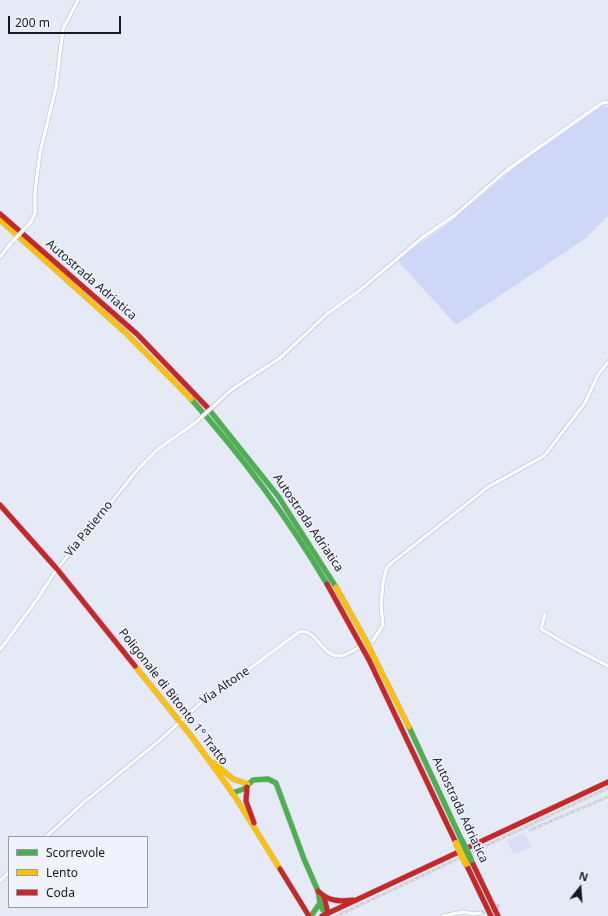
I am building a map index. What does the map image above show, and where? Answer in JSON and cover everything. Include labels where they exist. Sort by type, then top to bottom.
[{"type":"main road","name":"Autostrada Adriatica","points":[[0,214],[161,357],[218,419],[280,498],[317,553],[371,649],[459,842]]},
{"type":"main road","name":"Autostrada Adriatica","points":[[0,220],[132,338],[157,363],[234,450],[267,493],[313,561],[353,630],[469,862],[498,916]]},
{"type":"main road","name":"Poligonale di Bitonto 1° Tratto","points":[[0,505],[56,569],[206,756],[232,793],[309,915]]},
{"type":"main road","points":[[206,756],[228,776],[240,783],[248,784]]},
{"type":"main road","points":[[232,793],[238,787],[248,784],[253,780],[268,779],[276,783],[304,859],[318,891],[320,903],[325,915]]},
{"type":"main road","points":[[325,915],[608,782]]},
{"type":"main road","points":[[248,784],[245,791],[247,804],[259,835]]},
{"type":"main road","name":"Autostrada Adriatica","points":[[469,862],[491,916]]},
{"type":"main road","points":[[318,891],[328,900],[341,902],[358,899]]},
{"type":"main road","points":[[324,897],[325,915]]},
{"type":"main road","points":[[309,915],[320,903]]},
{"type":"street","points":[[0,256],[31,222],[35,213],[35,192],[40,153],[56,87],[63,29],[78,0]]},
{"type":"street","name":"Via Patierno","points":[[0,650],[38,598],[56,569],[139,468],[158,449],[195,423],[231,390],[280,358],[327,314],[360,290],[423,237],[454,216],[507,170],[602,103],[608,102]]},
{"type":"street","points":[[373,641],[383,625],[381,605],[383,583],[386,570],[389,565],[488,486],[544,456],[585,403],[598,375],[608,362]]},
{"type":"street","points":[[545,614],[542,629],[608,666]]},
{"type":"street","name":"Via Altone","points":[[47,836],[83,803],[159,741],[207,697],[246,672],[299,632],[304,631],[308,633],[326,651],[334,656],[345,655],[358,648]]},
{"type":"street","points":[[0,881],[8,873]]},
{"type":"street","points":[[443,916],[463,912],[474,914],[481,913]]},
{"type":"shaded area","points":[[601,105],[606,107],[608,106],[608,216],[585,239],[456,325],[399,262],[400,258],[453,220],[524,160]]},
{"type":"shaded area","points":[[524,833],[532,847],[513,854],[507,840]]},
{"type":"tunnel","points":[[481,913],[500,905]]},
{"type":"railway","points":[[337,916],[608,788]]},
{"type":"railway","points":[[530,830],[608,797]]},
{"type":"traffic: fast","points":[[191,399],[264,488],[327,584]]},
{"type":"traffic: fast","points":[[207,407],[278,496],[336,587]]},
{"type":"traffic: fast","points":[[409,727],[462,841]]},
{"type":"traffic: fast","points":[[232,793],[244,789],[253,780],[268,779],[276,783],[304,859],[318,891],[320,903],[323,910],[328,913]]},
{"type":"traffic: fast","points":[[462,841],[471,860]]},
{"type":"traffic: fast","points":[[311,916],[320,903]]},
{"type":"traffic: slow","points":[[0,220],[126,333],[191,399]]},
{"type":"traffic: slow","points":[[336,587],[365,639],[409,727]]},
{"type":"traffic: slow","points":[[135,666],[192,737],[234,795],[280,869]]},
{"type":"traffic: slow","points":[[214,763],[233,779],[248,784]]},
{"type":"traffic: slow","points":[[456,843],[466,864]]},
{"type":"traffic: jam","points":[[0,214],[137,334],[207,407]]},
{"type":"traffic: jam","points":[[0,505],[57,569],[135,666]]},
{"type":"traffic: jam","points":[[327,584],[369,660],[456,843]]},
{"type":"traffic: jam","points":[[322,916],[608,782]]},
{"type":"traffic: jam","points":[[247,787],[246,801],[254,823]]},
{"type":"traffic: jam","points":[[471,860],[498,916]]},
{"type":"traffic: jam","points":[[466,864],[491,916]]},
{"type":"traffic: jam","points":[[280,869],[309,916]]},
{"type":"traffic: jam","points":[[318,891],[330,899],[343,901],[353,900]]},
{"type":"traffic: jam","points":[[324,897],[328,913]]}]
